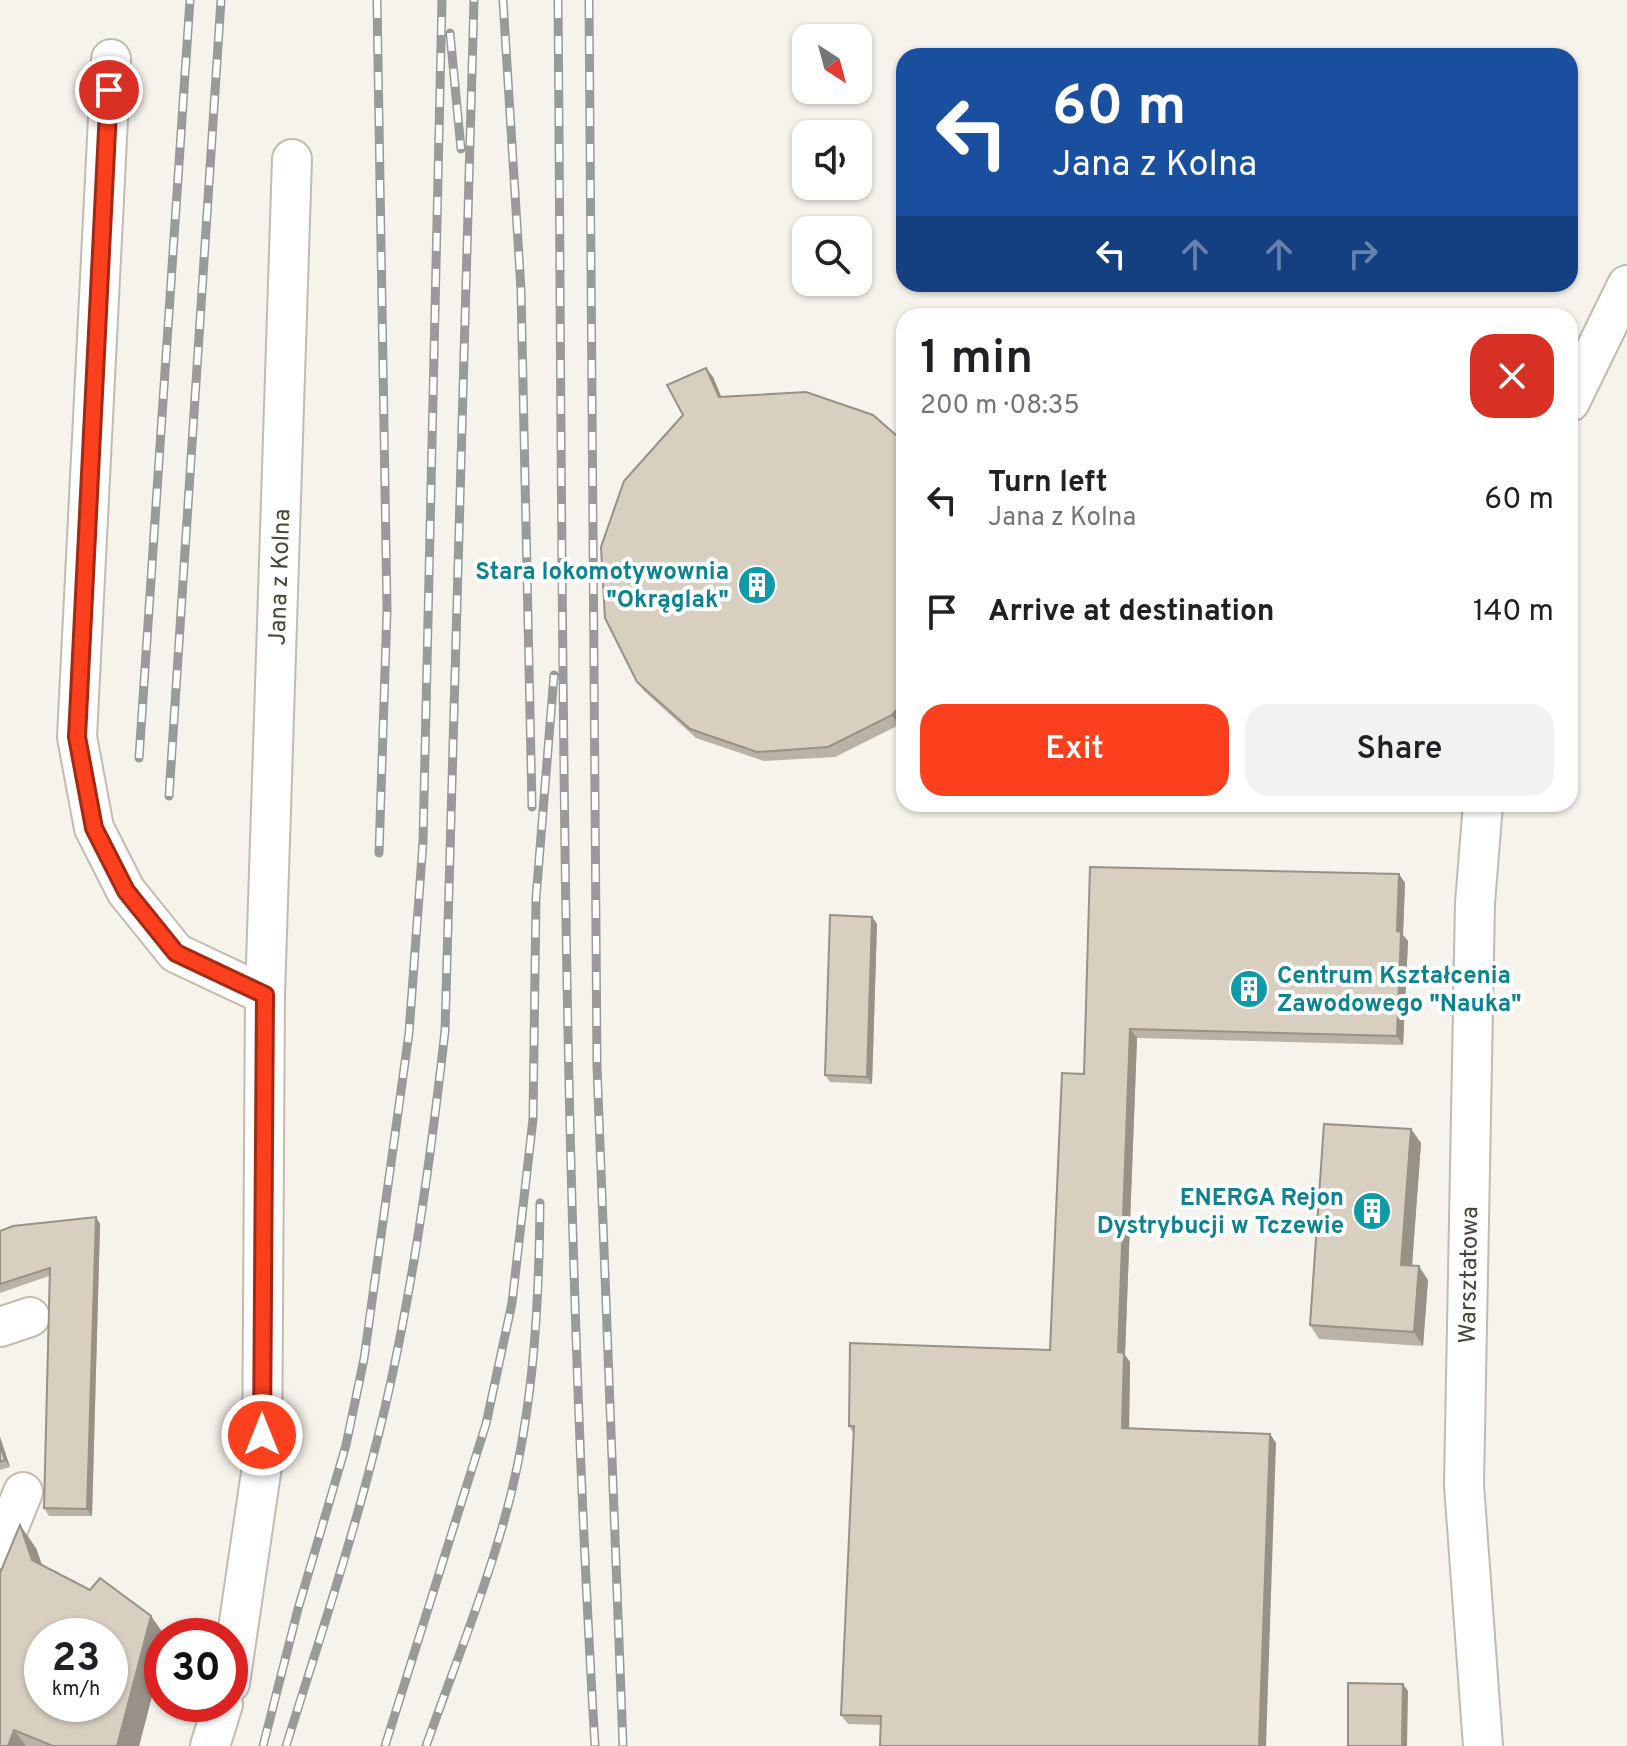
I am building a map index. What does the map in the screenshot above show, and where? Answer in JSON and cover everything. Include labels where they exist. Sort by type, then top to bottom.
[{"type":"street","points":[[111,59],[77,737],[94,828],[126,891],[176,953],[265,995]]},
{"type":"street","name":"Jana z Kolna","points":[[240,1618],[262,1466],[265,995],[292,159]]},
{"type":"street","points":[[1578,386],[1627,285]]},
{"type":"street","name":"Warsztatowa","points":[[1482,812],[1475,903],[1464,1485],[1483,1746]]},
{"type":"street","points":[[0,1549],[23,1492]]},
{"type":"street","points":[[210,1746],[217,1722]]},
{"type":"building","name":"Stara lokomotywownia \"Okrąglak\"","points":[[706,368],[719,397],[806,392],[873,415],[896,435],[896,711],[892,715],[828,747],[757,752],[690,729],[637,682],[605,618],[601,547],[624,481],[683,415],[667,385]]},
{"type":"building","points":[[1090,867],[1399,874],[1397,931],[1401,932],[1397,1036],[1130,1029],[1118,1352],[1124,1353],[1122,1428],[1270,1434],[1259,1746],[880,1746],[881,1716],[841,1715],[854,1426],[849,1426],[850,1343],[1050,1350],[1062,1073],[1084,1074]]},
{"type":"building","points":[[830,915],[872,917],[867,1077],[825,1075]]},
{"type":"building","name":"ENERGA Rejon Dystrybucji w Tczewie","points":[[1324,1124],[1411,1129],[1401,1265],[1419,1266],[1414,1332],[1310,1325]]},
{"type":"building","points":[[96,1217],[87,1509],[44,1508],[50,1268],[0,1284],[0,1231],[13,1226]]},
{"type":"building","points":[[0,1445],[5,1460],[0,1462]]},
{"type":"building","points":[[20,1525],[32,1560],[90,1590],[100,1578],[151,1616],[144,1618],[144,1643],[128,1704],[128,1618],[24,1618],[24,1722],[123,1722],[117,1746],[53,1746],[14,1730],[8,1746],[0,1746],[0,1573]]},
{"type":"building","points":[[1348,1683],[1403,1684],[1402,1746],[1348,1746]]},
{"type":"railway","points":[[139,758],[190,0]]},
{"type":"railway","points":[[169,796],[221,0]]},
{"type":"railway","points":[[377,0],[387,610],[379,853]]},
{"type":"railway","points":[[263,1746],[298,1609],[346,1445],[364,1359],[409,1033],[423,842],[442,0]]},
{"type":"railway","points":[[286,1746],[358,1513],[394,1368],[423,1200],[445,1031],[474,0]]},
{"type":"railway","points":[[503,0],[521,290],[532,807]]},
{"type":"railway","points":[[558,0],[569,1092],[575,1310],[595,1746]]},
{"type":"railway","points":[[589,0],[597,1066],[623,1746]]},
{"type":"railway","points":[[450,33],[461,149]]},
{"type":"railway","points":[[385,1746],[486,1424],[512,1303],[533,1119],[536,898],[554,675]]},
{"type":"railway","points":[[426,1746],[492,1561],[518,1462],[534,1352],[540,1203]]},
{"type":"place","name":"Stara lokomotywownia \"Okrąglak\"","points":[[757,585]]},
{"type":"place","name":"Centrum Kształcenia Zawodowego \"Nauka\"","points":[[1249,989]]},
{"type":"place","name":"ENERGA Rejon Dystrybucji w Tczewie","points":[[1372,1211]]},
{"type":"route","points":[[109,90],[77,737],[94,828],[126,891],[176,953],[265,995],[262,1435]]}]
